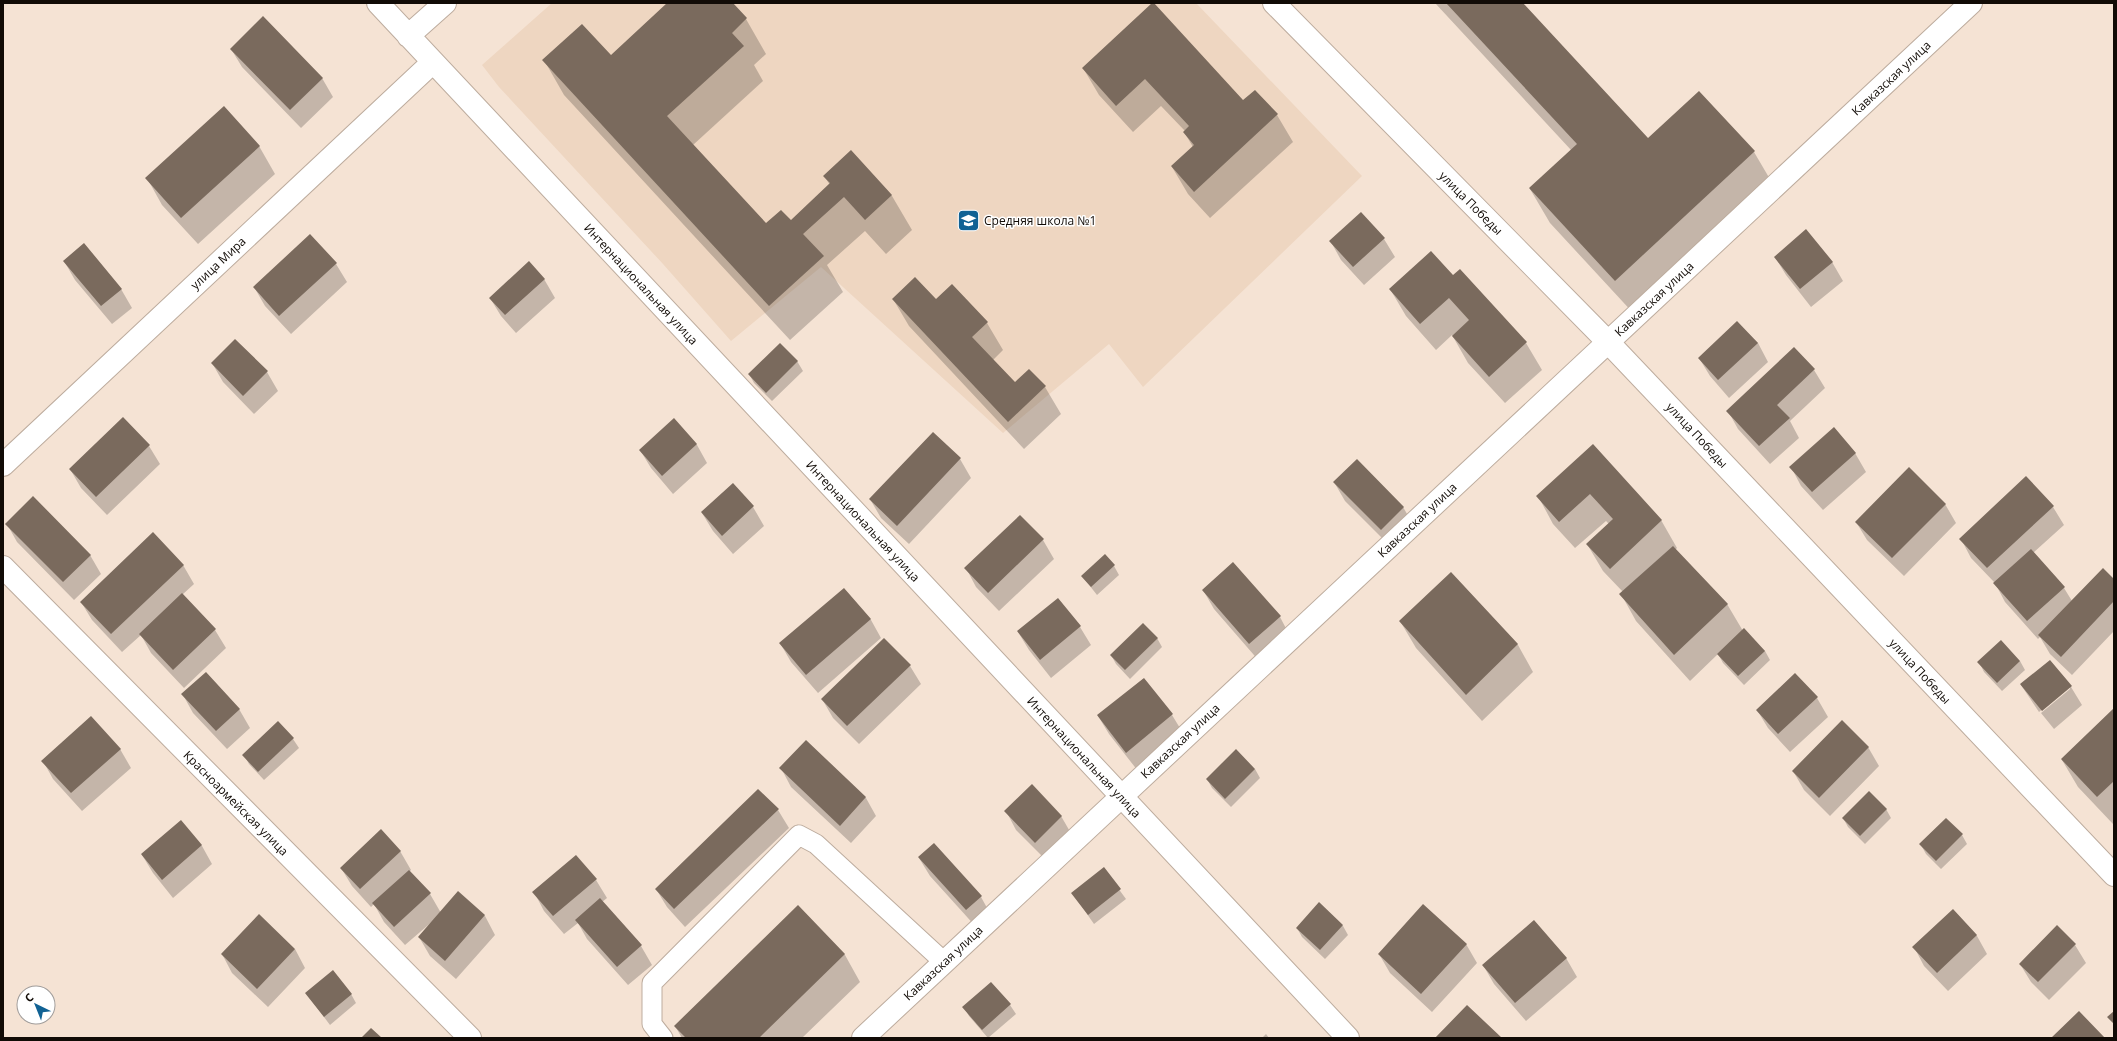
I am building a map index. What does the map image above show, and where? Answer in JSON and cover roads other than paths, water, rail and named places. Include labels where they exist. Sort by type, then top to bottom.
[{"type":"street","name":"Интернациональная улица","points":[[378,3],[1348,1038]]},
{"type":"street","points":[[408,36],[445,3]]},
{"type":"street","name":"улица Победы","points":[[1274,3],[1608,342],[2114,875]]},
{"type":"street","name":"Кавказская улица","points":[[863,1038],[1971,3]]},
{"type":"street","name":"улица Мира","points":[[3,465],[433,62]]},
{"type":"street","name":"Красноармейская улица","points":[[3,568],[470,1038]]},
{"type":"lane","points":[[663,1038],[652,1024],[652,983],[799,835],[816,844],[944,962]]},
{"type":"place","name":"Средняя школа №1","points":[[969,220]]}]
